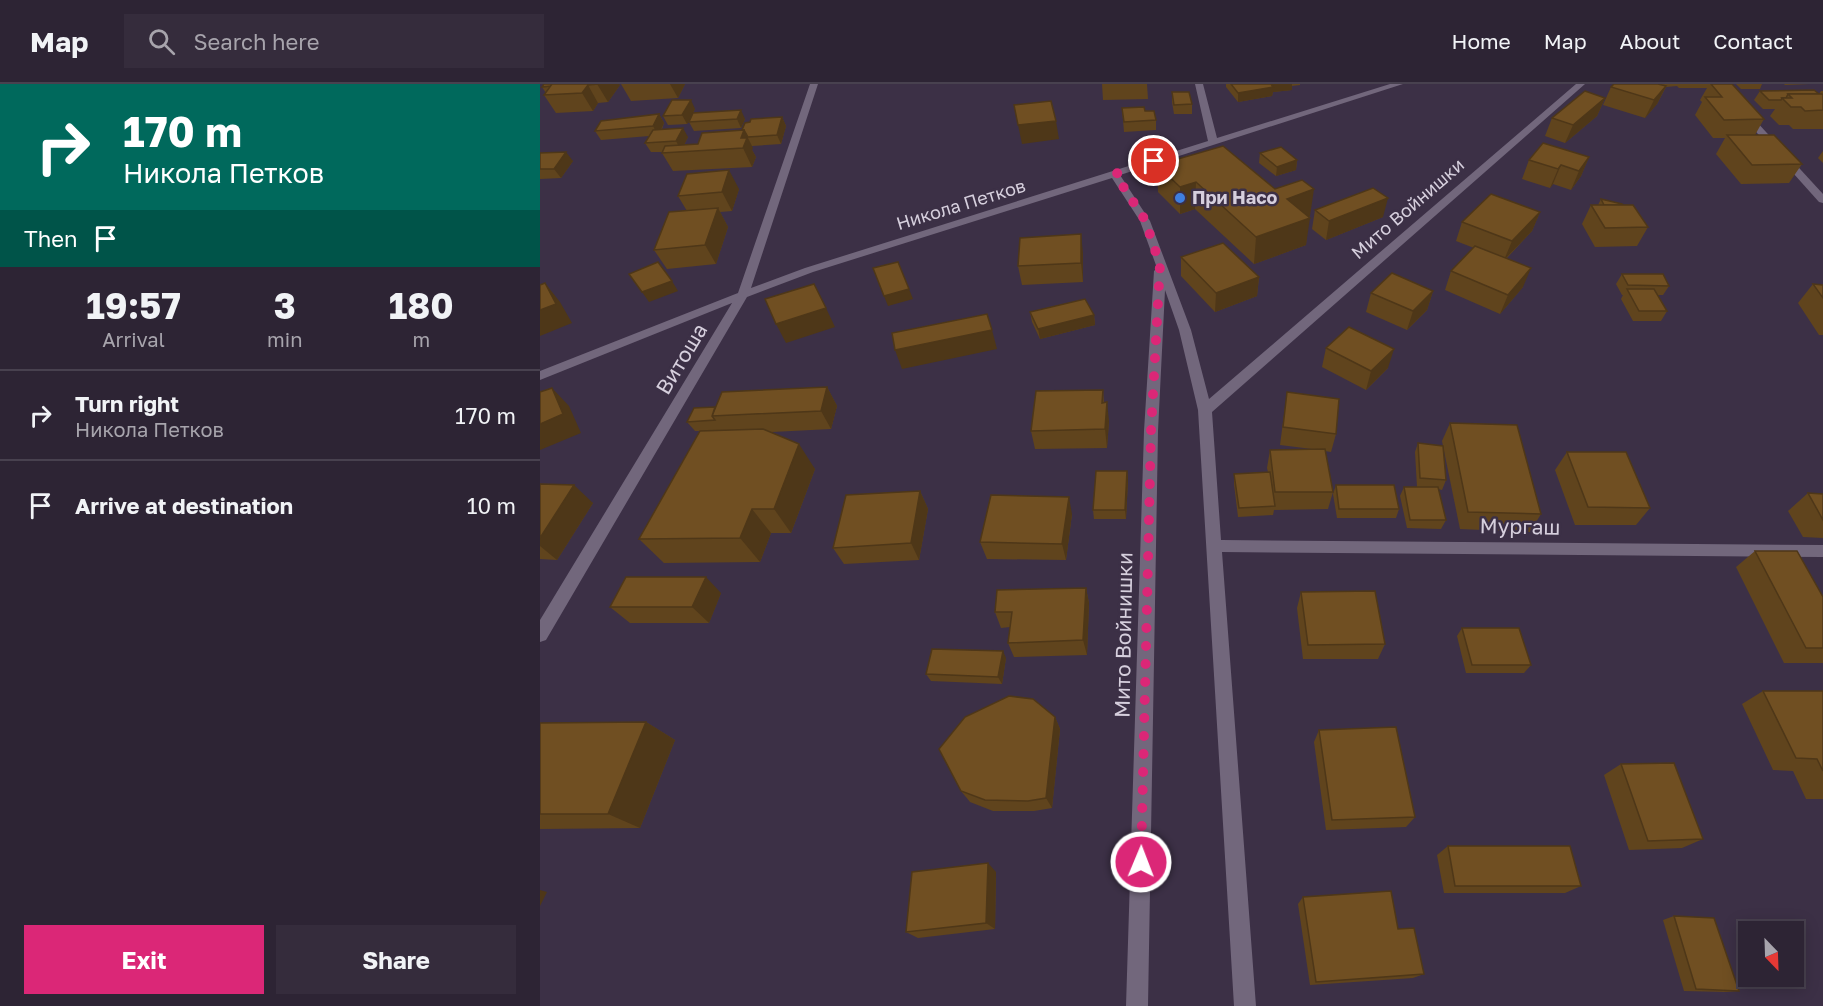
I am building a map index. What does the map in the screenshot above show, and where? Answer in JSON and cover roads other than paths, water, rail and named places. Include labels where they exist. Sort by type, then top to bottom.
[{"type":"street","name":"Витоша","points":[[540,635],[743,294],[814,84]]},
{"type":"street","points":[[1199,84],[1213,142]]},
{"type":"street","name":"Никола Петков","points":[[540,376],[743,294],[809,270],[1399,84]]},
{"type":"street","name":"Мито Войнишки","points":[[1206,410],[1581,84]]},
{"type":"street","points":[[1717,84],[1823,200]]},
{"type":"street","name":"Мито Войнишки","points":[[1115,174],[1145,220],[1185,330],[1206,410],[1245,1006]]},
{"type":"street","name":"Мито Войнишки","points":[[1137,1006],[1151,431],[1160,265]]},
{"type":"street","name":"Мургаш","points":[[1216,546],[1823,551]]},
{"type":"place","name":"При Насо","points":[[1180,198]]}]
